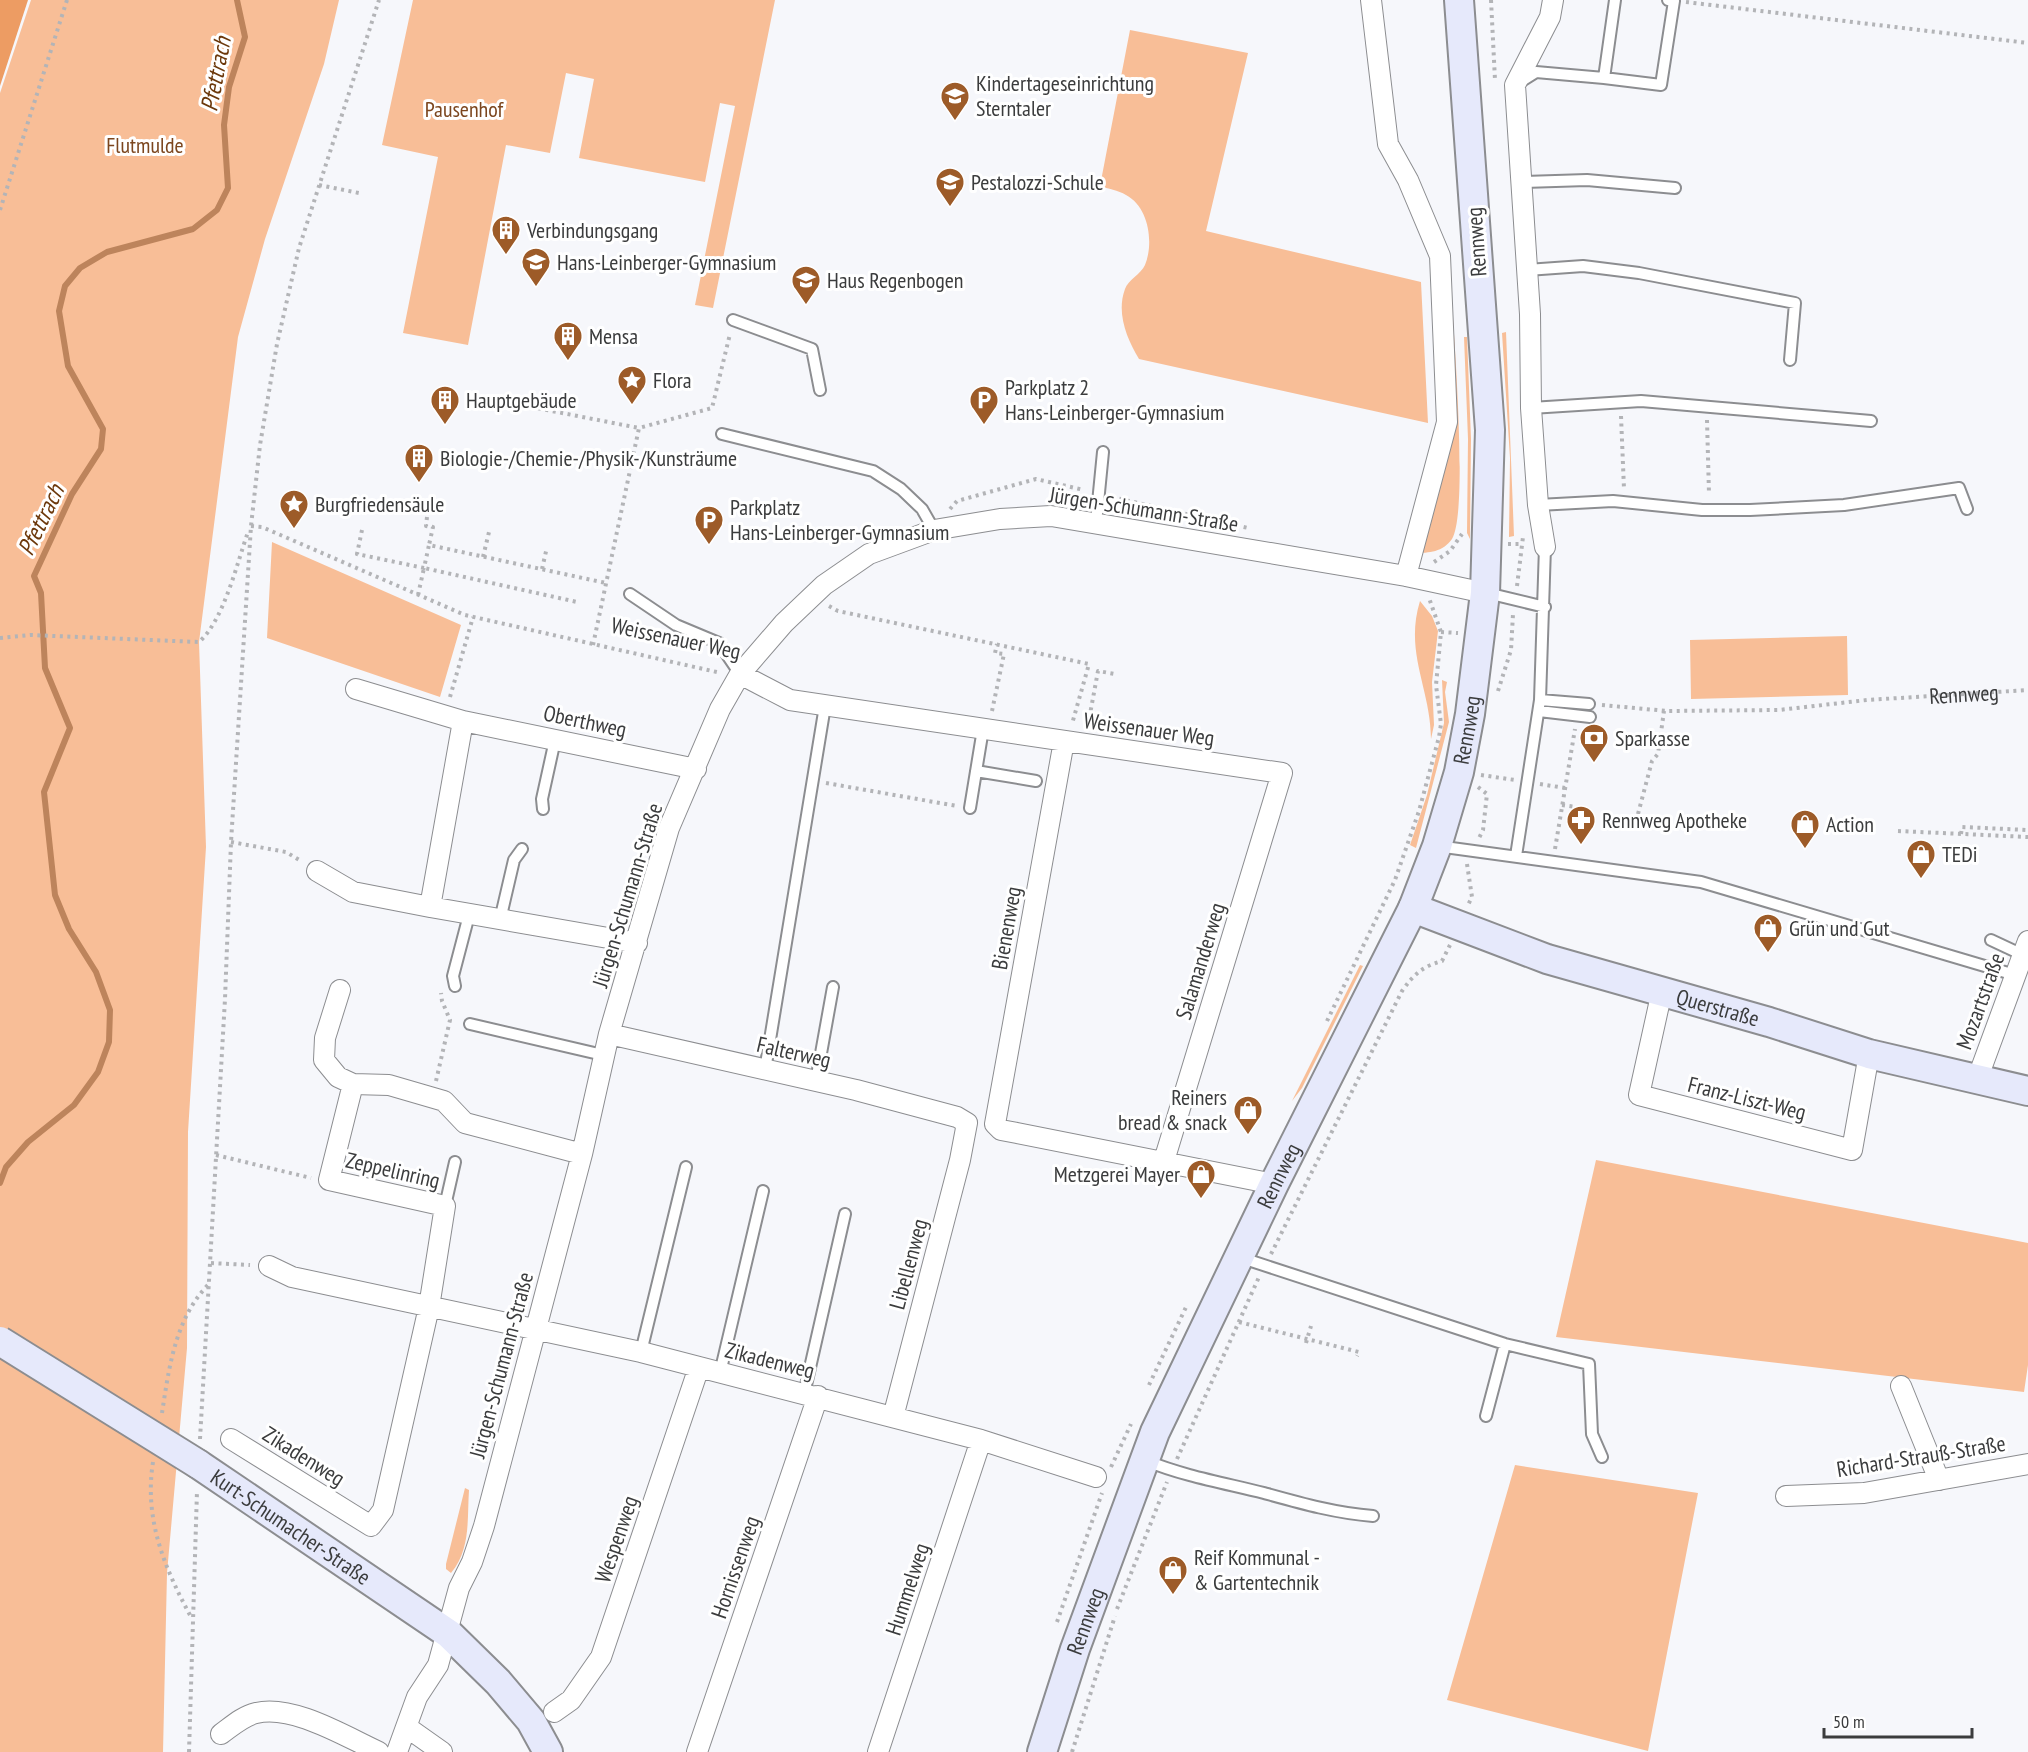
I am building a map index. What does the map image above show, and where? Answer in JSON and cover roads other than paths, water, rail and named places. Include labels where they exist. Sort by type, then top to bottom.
[{"type":"main road","name":"Rennweg","points":[[1042,1752],[1075,1649],[1144,1460],[1274,1184],[1413,908],[1437,846],[1459,772],[1470,714],[1485,593],[1490,421],[1459,0]]},
{"type":"main road","name":"Querstraße","points":[[1413,908],[1547,959],[1662,991],[1869,1054],[2028,1090]]},
{"type":"main road","name":"Kurt-Schumacher-Straße","points":[[0,1341],[198,1464],[449,1634],[498,1682],[531,1721],[548,1752]]},
{"type":"street","points":[[1371,0],[1388,144],[1408,180],[1440,256],[1447,422],[1408,569]]},
{"type":"street","points":[[1545,547],[1538,505],[1531,408],[1527,270],[1515,85],[1550,17],[1553,0]]},
{"type":"street","name":"Jürgen-Schumann-Straße","points":[[397,1752],[408,1728],[417,1697],[438,1665],[449,1634],[459,1588],[472,1562],[484,1526],[582,1154],[603,1055],[669,828],[720,709],[740,674],[814,595],[868,554],[934,530],[1000,519],[1051,516],[1408,569],[1485,593]]},
{"type":"street","name":"Weissenauer Weg","points":[[740,674],[790,700],[1282,773]]},
{"type":"street","name":"Oberthweg","points":[[356,689],[454,718],[696,769]]},
{"type":"street","points":[[430,907],[454,718]]},
{"type":"street","name":"Bienenweg","points":[[1064,741],[995,1124],[1001,1130],[1009,1132],[1163,1164]]},
{"type":"street","name":"Salamanderweg","points":[[1163,1164],[1282,773]]},
{"type":"street","points":[[317,871],[353,892],[469,915],[637,943]]},
{"type":"street","name":"Mozartstraße","points":[[1978,1077],[2025,948]]},
{"type":"street","points":[[340,990],[325,1038],[324,1060],[338,1077],[353,1084],[389,1085],[444,1101],[465,1123],[582,1154]]},
{"type":"street","name":"Franz-Liszt-Weg","points":[[1662,991],[1639,1095],[1852,1150],[1869,1054]]},
{"type":"street","name":"Falterweg","points":[[609,1034],[816,1081],[957,1117],[967,1123]]},
{"type":"street","name":"Zeppelinring","points":[[353,1084],[329,1180],[445,1206],[429,1307]]},
{"type":"street","name":"Libellenweg","points":[[893,1417],[960,1160],[967,1123]]},
{"type":"street","points":[[1163,1164],[1274,1184]]},
{"type":"street","name":"Zikadenweg","points":[[269,1266],[292,1277],[640,1352],[811,1395],[981,1440],[1096,1476]]},
{"type":"street","name":"Zikadenweg","points":[[231,1439],[371,1526],[383,1510],[429,1307]]},
{"type":"street","name":"Wespenweg","points":[[554,1712],[571,1700],[602,1658],[699,1367]]},
{"type":"street","points":[[1901,1386],[1939,1480]]},
{"type":"street","name":"Hornissenweg","points":[[697,1752],[811,1395]]},
{"type":"street","name":"Hummelweg","points":[[878,1752],[981,1440]]},
{"type":"street","name":"Richard-Strauß-Straße","points":[[1786,1496],[1863,1493],[2028,1464]]},
{"type":"street","points":[[221,1734],[238,1720],[257,1712],[296,1714],[379,1752]]},
{"type":"street","points":[[408,1728],[442,1752]]},
{"type":"lane","points":[[1604,78],[1615,0]]},
{"type":"lane","points":[[1515,85],[1536,72],[1661,85],[1674,0],[1668,0]]},
{"type":"lane","points":[[1521,182],[1587,180],[1675,188]]},
{"type":"lane","points":[[1527,270],[1583,267],[1639,273],[1795,303],[1790,360]]},
{"type":"lane","points":[[733,320],[812,349],[820,390]]},
{"type":"lane","points":[[1531,408],[1641,401],[1871,421]]},
{"type":"lane","points":[[722,434],[873,471],[901,489],[922,509],[934,530]]},
{"type":"lane","points":[[1096,523],[1103,452]]},
{"type":"lane","points":[[1538,505],[1612,501],[1702,510],[1750,510],[1844,505],[1959,488],[1966,509]]},
{"type":"lane","points":[[1516,856],[1539,705],[1545,607],[1545,547]]},
{"type":"lane","points":[[1485,593],[1545,607]]},
{"type":"lane","points":[[630,594],[676,625],[719,643],[740,674]]},
{"type":"lane","points":[[1539,705],[1589,704]]},
{"type":"lane","points":[[1539,705],[1590,717]]},
{"type":"lane","points":[[765,1070],[825,706]]},
{"type":"lane","points":[[970,808],[983,729]]},
{"type":"lane","points":[[543,809],[542,800],[555,740]]},
{"type":"lane","points":[[976,771],[1036,781]]},
{"type":"lane","points":[[1437,846],[1701,882],[2015,975]]},
{"type":"lane","points":[[500,920],[514,860],[522,849]]},
{"type":"lane","points":[[455,986],[453,976],[469,915]]},
{"type":"lane","points":[[1991,940],[2025,948]]},
{"type":"lane","points":[[816,1081],[833,987]]},
{"type":"lane","points":[[470,1024],[603,1055]]},
{"type":"lane","points":[[445,1206],[455,1162]]},
{"type":"lane","points":[[640,1352],[686,1167]]},
{"type":"lane","points":[[720,1373],[763,1191]]},
{"type":"lane","points":[[811,1395],[845,1214]]},
{"type":"lane","points":[[1239,1256],[1505,1344],[1589,1364],[1592,1434],[1602,1457]]},
{"type":"lane","points":[[1486,1416],[1505,1344]]},
{"type":"lane","points":[[1144,1460],[1172,1471],[1345,1514],[1373,1516]]},
{"type":"waterway","name":"Pfettrach","points":[[0,1183],[6,1167],[28,1142],[74,1105],[98,1072],[109,1042],[110,1010],[96,972],[69,929],[55,895],[44,792],[70,728],[45,668],[41,593],[34,576],[72,494],[101,449],[103,429],[68,366],[59,311],[65,286],[80,268],[107,252],[193,229],[217,210],[228,188],[224,125],[229,87],[245,37],[237,0]]},
{"type":"place","name":"Kindertageseinrichtung Sterntaler","points":[[955,122]]},
{"type":"place","name":"Pestalozzi-Schule","points":[[950,208]]},
{"type":"place","name":"Verbindungsgang","points":[[506,256]]},
{"type":"place","name":"Hans-Leinberger-Gymnasium","points":[[536,288]]},
{"type":"place","name":"Haus Regenbogen","points":[[806,306]]},
{"type":"place","name":"Mensa","points":[[568,362]]},
{"type":"place","name":"Flora","points":[[632,406]]},
{"type":"place","name":"Hauptgebäude","points":[[445,426]]},
{"type":"place","name":"Parkplatz 2 Hans-Leinberger-Gymnasium","points":[[984,426]]},
{"type":"place","name":"Biologie-/Chemie-/Physik-/Kunsträume","points":[[419,484]]},
{"type":"place","name":"Burgfriedensäule","points":[[294,530]]},
{"type":"place","name":"Parkplatz Hans-Leinberger-Gymnasium","points":[[709,546]]},
{"type":"place","name":"Sparkasse","points":[[1594,764]]},
{"type":"place","name":"Rennweg Apotheke","points":[[1581,846]]},
{"type":"place","name":"Action","points":[[1805,850]]},
{"type":"place","name":"TEDi","points":[[1921,880]]},
{"type":"place","name":"Grün und Gut","points":[[1768,954]]},
{"type":"place","name":"Reiners bread & snack","points":[[1248,1136]]},
{"type":"place","name":"Metzgerei Mayer","points":[[1201,1200]]},
{"type":"place","name":"Reif Kommunal - & Gartentechnik","points":[[1173,1596]]},
{"type":"park label","name":"Pausenhof","points":[[464,109]]},
{"type":"park label","name":"Flutmulde","points":[[145,145]]}]
